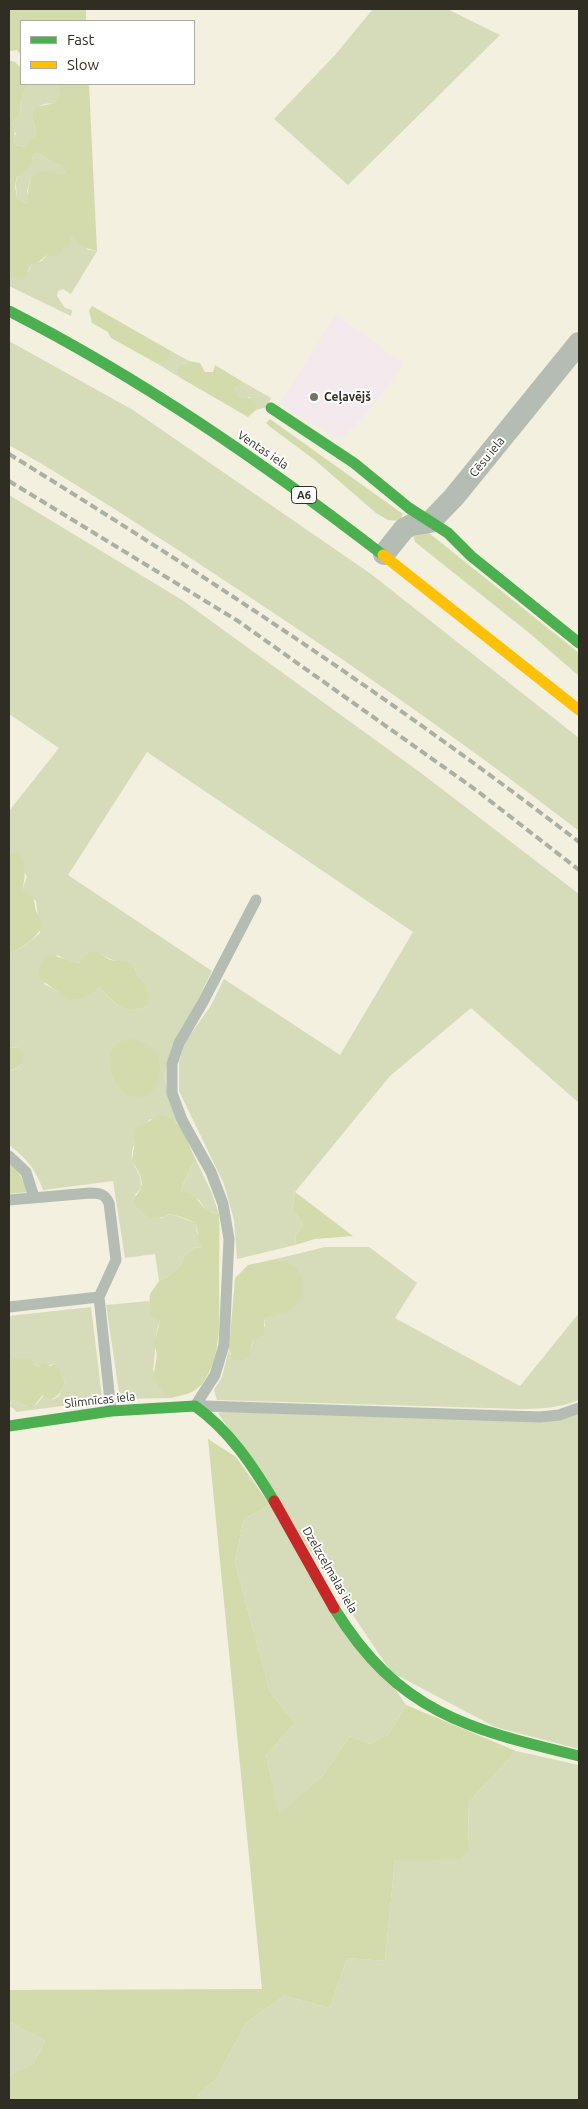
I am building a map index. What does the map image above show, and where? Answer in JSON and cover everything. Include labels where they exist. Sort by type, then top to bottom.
[{"type":"main road","name":"Ventas iela","points":[[9,311],[123,375],[179,410],[297,490],[384,554],[579,710]]},
{"type":"main road","points":[[271,408],[354,463],[409,508],[448,532],[471,556],[579,643]]},
{"type":"main road","name":"Slimnīcas iela","points":[[9,1426],[111,1411],[195,1406]]},
{"type":"main road","name":"Dzelzceļmalas iela","points":[[195,1406],[223,1429],[242,1452],[293,1532],[331,1605],[373,1662],[426,1704],[453,1719],[484,1732],[579,1756]]},
{"type":"street","name":"Cēsu iela","points":[[430,522],[454,497],[579,343]]},
{"type":"street","points":[[384,554],[404,530],[418,523],[430,522]]},
{"type":"lane","points":[[195,1406],[215,1375],[224,1345],[230,1239],[224,1204],[211,1172],[182,1120],[172,1092],[172,1064],[179,1043],[203,1002],[256,900]]},
{"type":"lane","points":[[9,1156],[26,1172],[34,1197]]},
{"type":"lane","points":[[9,1200],[99,1193],[106,1197],[110,1203],[116,1260],[99,1297],[111,1411]]},
{"type":"lane","points":[[9,1307],[99,1297]]},
{"type":"lane","points":[[195,1406],[540,1417],[559,1415],[579,1408]]},
{"type":"shaded area","points":[[336,314],[404,364],[370,409],[341,440],[279,404]]},
{"type":"green space","points":[[9,9],[86,9],[86,20],[20,20],[20,54],[17,50],[9,51]]},
{"type":"green space","points":[[373,9],[447,9],[500,35],[348,185],[274,119],[335,55]]},
{"type":"green space","points":[[9,60],[15,62],[20,67],[20,85],[27,85],[20,105],[21,113],[12,123],[15,145],[26,147],[30,139],[36,138],[32,116],[36,107],[55,103],[60,94],[58,85],[89,85],[97,251],[82,247],[71,235],[69,245],[62,249],[60,255],[54,257],[47,255],[36,264],[30,265],[24,278],[9,278]],"holes":[[[37,153],[63,166],[66,173],[59,174],[44,171],[34,175],[29,184],[29,201],[27,204],[17,197],[15,186],[17,177],[30,166],[33,156]]]},
{"type":"green space","points":[[27,85],[58,85],[60,94],[55,104],[44,104],[38,107],[32,116],[36,139],[26,147],[15,145],[14,138],[16,134],[12,123],[21,113],[20,105]]},
{"type":"green space","points":[[37,153],[56,164],[64,166],[66,173],[58,175],[50,172],[30,181],[27,191],[30,201],[27,204],[17,197],[16,181],[20,173]]},
{"type":"green space","points":[[71,234],[88,250],[97,251],[71,294],[63,289],[58,291],[57,296],[65,308],[72,310],[71,316],[9,286],[9,278],[15,276],[20,278],[29,271],[30,265],[42,261],[47,255],[62,249]]},
{"type":"green space","points":[[92,306],[171,351],[168,360],[158,364],[111,338],[108,332],[92,323],[89,311]]},
{"type":"green space","points":[[9,341],[133,410],[371,574],[579,738],[579,831],[393,694],[201,565],[9,445]]},
{"type":"green space","points":[[171,351],[189,361],[184,363],[177,371],[179,377],[158,364],[166,359]]},
{"type":"green space","points":[[189,361],[200,363],[205,372],[213,372],[215,365],[243,382],[234,388],[239,398],[253,398],[256,410],[248,417],[179,377],[177,371],[179,366]]},
{"type":"green space","points":[[243,382],[271,398],[267,407],[256,410],[256,405],[250,397],[239,398],[233,388]]},
{"type":"green space","points":[[270,419],[403,514],[400,521],[388,520],[376,513],[316,461],[269,426],[266,423]]},
{"type":"green space","points":[[9,495],[182,600],[421,773],[579,894],[579,1103],[471,1008],[390,1076],[295,1192],[292,1210],[302,1225],[296,1234],[295,1245],[237,1259],[234,1220],[224,1184],[179,1091],[179,1062],[185,1042],[210,1007],[224,979],[340,1055],[413,932],[147,752],[68,875],[212,971],[174,1043],[167,1063],[166,1084],[177,1122],[150,1119],[136,1139],[132,1151],[133,1162],[140,1176],[141,1183],[141,1188],[135,1195],[161,1218],[171,1214],[196,1223],[197,1233],[204,1247],[194,1248],[184,1256],[180,1266],[159,1281],[155,1254],[125,1258],[113,1181],[43,1190],[30,1164],[9,1145],[9,1071],[20,1066],[22,1056],[19,1048],[9,1047],[9,953],[21,948],[40,933],[36,901],[22,891],[27,876],[9,853],[9,811],[59,748],[9,714]],"holes":[[[99,953],[135,967],[137,976],[146,983],[140,1009],[122,1007],[108,997],[100,987],[77,997],[66,995],[44,984],[57,955],[69,961],[79,963],[83,956]]]},
{"type":"green space","points":[[424,529],[579,653],[579,676],[528,632],[415,542],[413,534]]},
{"type":"green space","points":[[9,853],[19,853],[25,872],[22,891],[34,899],[37,913],[43,924],[38,933],[29,942],[9,953]]},
{"type":"green space","points":[[92,951],[110,960],[128,962],[135,967],[137,976],[146,983],[149,997],[148,1005],[141,1008],[127,1009],[115,1003],[100,987],[81,998],[69,998],[48,985],[39,975],[38,971],[47,956],[55,956],[79,963],[83,956]]},
{"type":"green space","points":[[134,1039],[152,1047],[156,1051],[159,1063],[156,1084],[150,1093],[140,1097],[130,1095],[122,1089],[115,1081],[111,1070],[110,1059],[112,1050],[119,1042]]},
{"type":"green space","points":[[9,1047],[19,1048],[23,1055],[22,1063],[17,1068],[9,1071]]},
{"type":"green space","points":[[159,1115],[173,1120],[178,1125],[186,1137],[195,1158],[183,1183],[181,1192],[194,1197],[208,1211],[219,1214],[219,1323],[214,1361],[209,1373],[199,1387],[188,1394],[171,1398],[162,1389],[155,1376],[157,1358],[154,1345],[160,1321],[151,1315],[149,1307],[150,1294],[159,1281],[180,1266],[184,1256],[194,1248],[203,1247],[199,1242],[196,1223],[170,1214],[157,1218],[149,1217],[134,1202],[141,1188],[142,1181],[132,1161],[135,1140],[133,1132],[137,1126]]},
{"type":"green space","points":[[195,1158],[211,1191],[219,1214],[207,1211],[199,1200],[181,1192],[183,1183]]},
{"type":"green space","points":[[9,1163],[19,1173],[29,1192],[9,1194]]},
{"type":"green space","points":[[295,1192],[353,1236],[315,1239],[295,1245],[296,1234],[302,1225],[292,1210]]},
{"type":"green space","points":[[325,1247],[369,1247],[417,1283],[395,1318],[520,1386],[579,1313],[579,1400],[550,1408],[520,1409],[217,1400],[214,1390],[222,1377],[229,1349],[230,1355],[251,1348],[253,1340],[265,1326],[265,1318],[284,1313],[293,1265],[276,1259]]},
{"type":"green space","points":[[276,1259],[294,1266],[301,1276],[303,1288],[300,1300],[289,1311],[265,1318],[263,1335],[253,1340],[248,1357],[242,1360],[233,1360],[229,1349],[235,1278],[248,1265]]},
{"type":"green space","points":[[149,1301],[149,1307],[160,1321],[153,1370],[171,1398],[120,1399],[106,1305]]},
{"type":"green space","points":[[91,1307],[102,1397],[100,1401],[16,1412],[9,1406],[13,1400],[28,1407],[37,1404],[44,1395],[54,1399],[59,1396],[65,1382],[60,1369],[55,1364],[39,1367],[21,1359],[9,1362],[9,1316]]},
{"type":"green space","points":[[13,1359],[31,1359],[33,1364],[39,1367],[44,1363],[50,1366],[55,1364],[60,1369],[65,1382],[62,1390],[54,1398],[43,1395],[33,1407],[28,1407],[13,1400],[9,1404],[9,1362]]},
{"type":"green space","points":[[230,1411],[579,1413],[579,1749],[495,1727],[391,1672],[218,1413]]},
{"type":"green space","points":[[208,1439],[236,1457],[270,1505],[244,1519],[235,1562],[270,1692],[295,1723],[266,1755],[280,1814],[323,1775],[350,1736],[369,1744],[389,1734],[406,1705],[516,1751],[468,1803],[469,1851],[461,1859],[395,1860],[385,1961],[347,1958],[330,2008],[284,1996],[246,2023],[216,2079],[197,2096],[196,2100],[9,2100],[9,2075],[33,2064],[45,2041],[9,2022],[9,1990],[262,1989]]},
{"type":"green space","points":[[270,1505],[406,1705],[389,1734],[369,1744],[350,1736],[323,1775],[280,1815],[266,1755],[295,1723],[270,1692],[235,1562],[244,1519]]},
{"type":"green space","points":[[516,1751],[579,1765],[579,2100],[196,2100],[197,2096],[216,2079],[246,2023],[284,1996],[330,2008],[347,1958],[385,1961],[395,1860],[469,1851],[468,1803]]},
{"type":"green space","points":[[9,2022],[45,2041],[33,2064],[9,2075]]},
{"type":"railway","points":[[9,454],[155,546],[299,641],[441,739],[579,842]]},
{"type":"railway","points":[[9,481],[238,621],[476,790],[579,870]]},
{"type":"traffic: fast","points":[[9,311],[107,365],[202,424],[339,521],[383,555]]},
{"type":"traffic: fast","points":[[271,408],[354,463],[409,508],[448,533],[471,556],[579,643]]},
{"type":"traffic: fast","points":[[9,1426],[111,1411],[195,1406],[230,1438],[249,1462],[274,1501]]},
{"type":"traffic: fast","points":[[334,1608],[358,1643],[384,1671],[410,1693],[438,1711],[469,1725],[502,1736],[579,1756]]},
{"type":"traffic: slow","points":[[383,555],[579,710]]},
{"type":"traffic: jam","points":[[274,1501],[334,1608]]},
{"type":"place","name":"Ceļavējš","points":[[314,397]]}]
